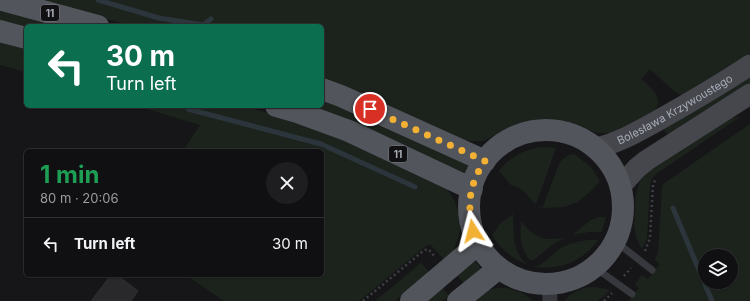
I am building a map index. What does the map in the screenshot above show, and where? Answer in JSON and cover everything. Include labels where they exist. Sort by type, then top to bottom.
[{"type":"main road","name":"11","points":[[2,0],[91,24]]},
{"type":"main road","points":[[0,31],[24,37]]},
{"type":"main road","name":"Bolesława Krzywoustego","points":[[596,148],[609,145],[630,135],[709,91],[750,65]]},
{"type":"main road","points":[[324,90],[485,161]]},
{"type":"main road","points":[[620,187],[637,168],[648,160],[750,94]]},
{"type":"main road","name":"11","points":[[283,108],[349,131],[472,189]]},
{"type":"main road","points":[[534,132],[562,132],[576,137],[596,148],[611,166],[620,187],[623,205],[620,229],[616,241],[603,260],[573,280],[561,283],[549,293],[535,284],[522,281],[499,268],[478,244],[470,217],[469,203],[472,189],[479,170],[485,161],[495,150],[507,142],[520,135],[534,132]]},
{"type":"main road","points":[[411,301],[478,244]]},
{"type":"main road","points":[[458,301],[499,268]]},
{"type":"lane","points":[[616,241],[652,270]]},
{"type":"lane","points":[[594,267],[632,294]]},
{"type":"path","points":[[644,251],[650,238],[653,185],[654,180],[658,176]]},
{"type":"path","points":[[363,301],[427,249],[438,259]]},
{"type":"path","points":[[624,276],[632,267]]},
{"type":"path","points":[[604,301],[612,291]]},
{"type":"shaded area","points":[[37,0],[750,0],[750,54],[725,71],[682,95],[675,92],[650,69],[641,79],[652,89],[657,97],[658,101],[655,111],[612,133],[597,133],[566,121],[541,119],[517,124],[483,141],[466,141],[324,80],[324,24],[126,24]]},
{"type":"shaded area","points":[[0,9],[56,24],[24,24],[24,27],[0,21]]},
{"type":"shaded area","points":[[0,40],[24,46],[24,71],[0,65]]},
{"type":"shaded area","points":[[750,76],[750,83],[668,136],[663,128]]},
{"type":"shaded area","points":[[324,99],[468,164],[469,166],[465,174],[313,108],[324,108]]},
{"type":"shaded area","points":[[144,108],[250,108],[329,133],[446,188],[457,206],[459,214],[460,228],[455,248],[445,261],[430,244],[427,245],[359,301],[224,301],[189,277],[324,277],[324,149],[184,149],[200,125]]},
{"type":"shaded area","points":[[740,117],[652,178],[650,185],[647,238],[642,249],[639,245],[635,232],[635,202],[640,181],[647,172],[730,118]]},
{"type":"shaded area","points":[[750,124],[750,301],[629,301],[639,288],[635,284],[642,275],[648,279],[660,264],[655,260],[658,253],[663,184]]},
{"type":"shaded area","points":[[540,147],[556,148],[536,204],[526,193],[518,187],[511,185],[499,171],[512,158],[523,152]]},
{"type":"shaded area","points":[[574,154],[591,167],[600,181],[578,202],[563,207],[544,208],[536,204],[543,207],[559,164],[569,155]]},
{"type":"shaded area","points":[[513,214],[516,249],[523,260],[529,265],[508,253],[499,245],[492,235],[500,224]]},
{"type":"shaded area","points":[[599,217],[606,217],[602,232],[589,232],[572,235],[591,220]]},
{"type":"shaded area","points":[[521,221],[530,231],[540,237],[552,239],[566,237],[552,245],[534,260],[530,260],[522,247]]},
{"type":"shaded area","points":[[589,240],[598,240],[585,254],[570,263],[561,266],[544,268],[534,267],[544,262],[565,246]]},
{"type":"shaded area","points":[[475,261],[481,268],[464,284],[457,275]]},
{"type":"shaded area","points":[[421,263],[430,273],[395,301],[375,301]]},
{"type":"shaded area","points":[[442,287],[449,296],[443,301],[426,301]]},
{"type":"shaded area","points":[[595,287],[610,290],[597,301],[564,301],[578,290]]},
{"type":"shaded area","points":[[507,288],[516,291],[533,301],[478,301],[476,298],[488,290]]},
{"type":"building","points":[[109,277],[120,277],[138,291],[131,301],[91,301]]},
{"type":"waterway","points":[[98,0],[159,18],[197,24]]},
{"type":"waterway","points":[[204,24],[211,19]]},
{"type":"waterway","points":[[188,108],[321,144],[415,187]]},
{"type":"waterway","points":[[673,208],[712,301]]},
{"type":"route","points":[[370,109],[485,161],[475,179],[469,203],[473,231]]}]
